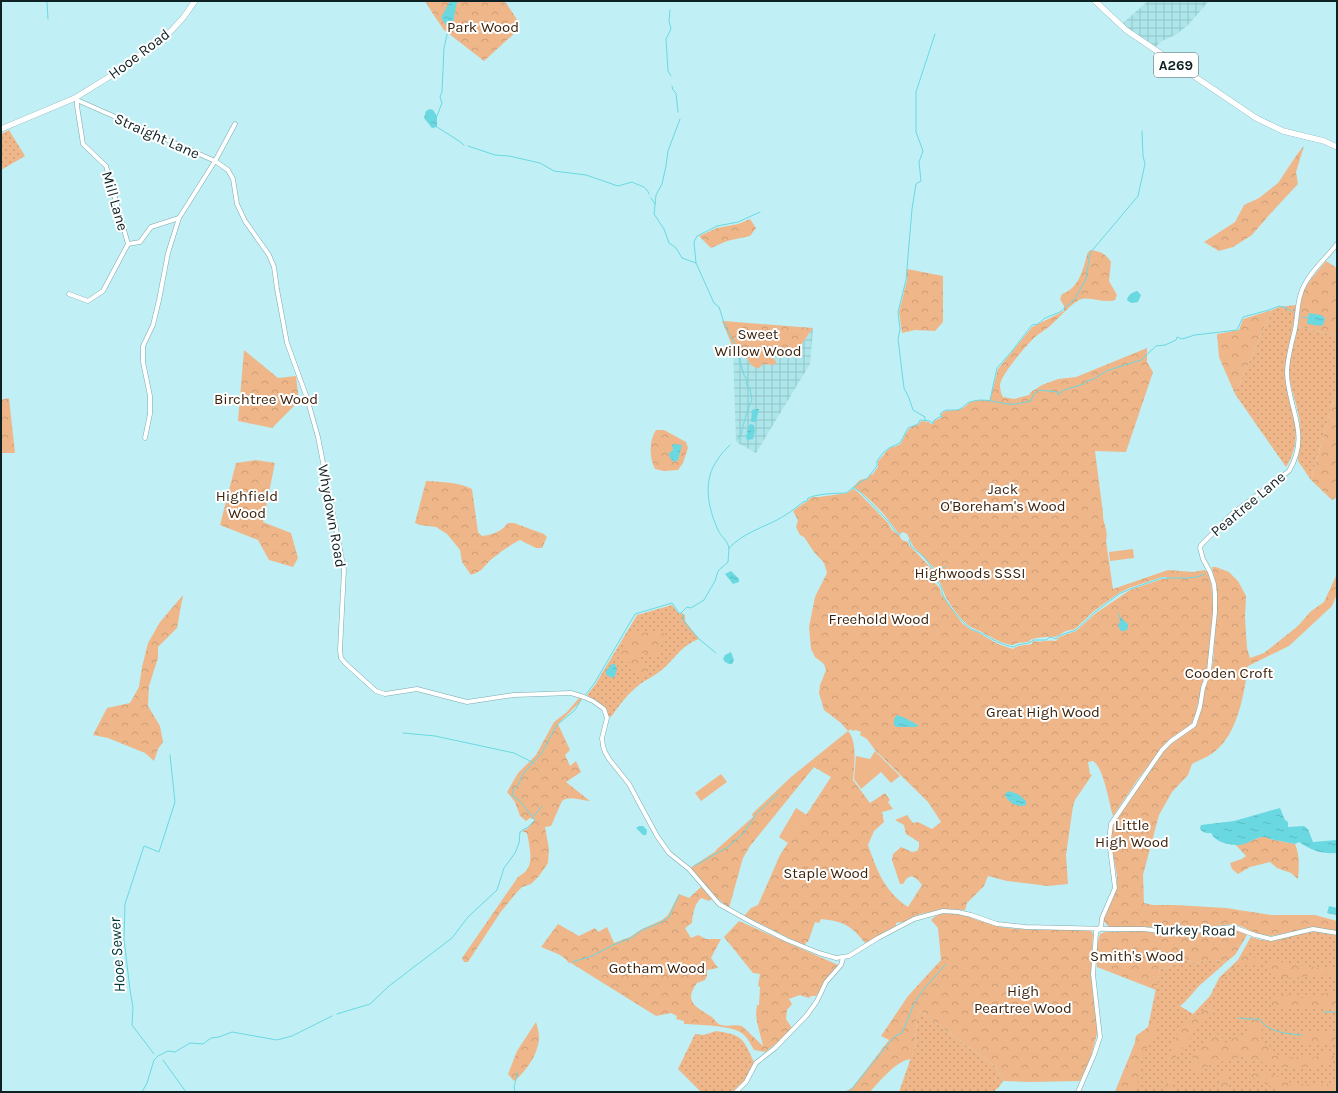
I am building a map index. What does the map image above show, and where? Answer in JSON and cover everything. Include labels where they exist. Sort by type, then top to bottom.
[{"type":"main road","name":"Hooe Road","points":[[1,130],[76,99],[125,67],[170,32],[183,18],[195,1]]},
{"type":"main road","name":"A269","points":[[1095,1],[1126,30],[1256,118],[1283,131],[1324,141],[1337,147]]},
{"type":"street","name":"Straight Lane","points":[[76,99],[215,161],[228,170],[234,179]]},
{"type":"street","name":"Mill Lane","points":[[69,294],[88,301],[103,291],[128,244],[106,166],[83,144],[76,99]]},
{"type":"street","points":[[145,438],[150,414],[150,396],[143,362],[143,346],[153,325],[168,253],[179,218],[215,161],[235,124]]},
{"type":"street","name":"Whydown Road","points":[[234,179],[237,204],[245,221],[269,255],[274,266],[287,343],[307,398],[318,437],[344,570],[340,650],[341,658],[376,691],[385,694],[417,689],[467,702],[514,695],[571,694],[593,701],[604,709],[606,714],[607,718],[602,738],[603,746],[609,759],[629,784],[657,836],[669,853],[689,869],[719,904],[752,923],[793,942],[819,953],[836,958],[843,958]]},
{"type":"street","points":[[128,244],[140,242],[151,227],[179,218]]},
{"type":"street","name":"Peartree Lane","points":[[1078,1092],[1094,1055],[1101,1032],[1094,974],[1096,932],[1101,927],[1102,918],[1115,888],[1109,840],[1111,824],[1162,750],[1171,741],[1194,725],[1200,707],[1203,688],[1209,671],[1215,612],[1214,584],[1200,548],[1201,545],[1232,514],[1289,471],[1296,457],[1298,423],[1287,370],[1300,294],[1312,272],[1337,244]]},
{"type":"street","points":[[736,1092],[746,1082],[756,1062],[775,1048],[807,1015],[817,1001],[826,982],[841,965],[843,958],[914,919],[943,911],[971,914],[997,924],[1026,927],[1099,929]]},
{"type":"street","name":"Turkey Road","points":[[1099,929],[1144,928],[1166,932],[1184,932],[1233,928],[1271,939],[1313,929],[1337,933]]},
{"type":"shaded area","points":[[1148,1],[1209,1],[1188,25],[1177,34],[1160,42],[1156,47],[1130,30],[1123,23]]},
{"type":"shaded area","points":[[813,328],[810,364],[756,453],[736,442],[733,348],[740,348],[751,365],[758,369],[762,364],[769,365],[775,350],[799,348]]},
{"type":"green space","name":"Park Wood","points":[[425,1],[501,1],[506,3],[520,24],[517,31],[484,61],[444,30]]},
{"type":"green space","points":[[9,130],[25,156],[1,170],[1,134]]},
{"type":"green space","points":[[1304,146],[1296,172],[1298,184],[1252,235],[1233,247],[1219,251],[1204,242],[1235,222],[1244,205],[1259,198],[1278,183]]},
{"type":"green space","points":[[750,219],[756,228],[750,236],[727,241],[711,248],[699,236],[717,228],[738,224]]},
{"type":"green space","name":"Highwoods SSSI","points":[[1091,250],[1100,252],[1111,262],[1109,281],[1117,295],[1115,300],[1105,301],[1087,298],[1079,300],[1072,305],[1049,327],[1034,338],[1020,353],[1001,380],[1001,391],[1003,397],[1014,399],[1029,395],[1042,385],[1058,379],[1076,377],[1147,348],[1147,362],[1153,372],[1126,452],[1095,451],[1103,517],[1107,533],[1106,541],[1113,589],[1168,570],[1193,572],[1204,570],[1208,572],[1211,583],[1214,612],[1208,669],[1195,716],[1192,723],[1168,742],[1158,753],[1113,816],[1106,786],[1100,771],[1093,761],[1088,762],[1090,774],[1092,775],[1075,800],[1073,806],[1066,855],[1068,884],[1048,886],[1007,881],[988,876],[984,886],[967,903],[965,910],[941,910],[917,915],[906,921],[896,923],[896,926],[865,943],[856,932],[846,925],[835,921],[821,919],[819,923],[815,922],[808,942],[806,942],[805,946],[744,916],[751,908],[758,905],[780,855],[831,777],[814,767],[750,846],[743,858],[729,908],[716,897],[690,868],[716,851],[753,817],[752,814],[791,777],[848,731],[841,723],[824,710],[819,693],[820,685],[826,670],[824,664],[815,657],[811,649],[809,627],[815,597],[827,573],[824,563],[814,552],[804,537],[800,535],[796,527],[798,520],[793,511],[813,497],[847,493],[853,489],[858,492],[888,523],[892,530],[899,535],[902,540],[908,542],[909,545],[934,571],[933,577],[935,583],[940,588],[941,594],[962,623],[971,630],[998,644],[1013,649],[1015,647],[1032,644],[1033,641],[1056,641],[1059,637],[1076,631],[1096,613],[1130,590],[1162,579],[1167,579],[1167,577],[1162,577],[1119,593],[1094,611],[1075,629],[1066,631],[1055,637],[1034,639],[1028,642],[1013,645],[1005,644],[967,625],[946,597],[937,578],[937,571],[913,546],[907,534],[903,532],[900,534],[898,533],[878,508],[853,487],[860,480],[868,478],[870,474],[872,475],[878,467],[878,461],[891,448],[901,443],[911,427],[918,425],[921,421],[933,424],[934,421],[942,417],[941,414],[943,412],[961,409],[974,401],[990,400],[998,369],[1032,327],[1064,311],[1064,306],[1060,299],[1062,294],[1073,287],[1077,282],[1088,252]],"holes":[[[851,729],[852,731],[856,730],[861,732],[860,735],[867,739],[875,750],[928,802],[941,822],[932,829],[918,822],[913,823],[907,815],[895,820],[904,825],[906,834],[919,842],[917,851],[912,852],[901,847],[893,854],[892,860],[900,884],[903,884],[907,878],[912,876],[922,885],[908,907],[887,887],[878,871],[868,845],[874,831],[884,822],[882,812],[893,809],[888,802],[890,800],[885,793],[870,803],[853,780],[854,748],[853,741],[848,731]]]},
{"type":"green space","points":[[1326,261],[1337,268],[1337,336],[1298,326],[1301,296],[1307,284]]},
{"type":"green space","points":[[907,269],[943,276],[943,322],[935,331],[915,330],[902,333],[899,312],[907,280]]},
{"type":"green space","points":[[1296,305],[1286,371],[1295,419],[1296,439],[1291,458],[1286,467],[1235,394],[1272,310],[1279,307]]},
{"type":"green space","points":[[1272,310],[1235,394],[1219,357],[1217,334],[1239,330],[1243,319]]},
{"type":"green space","name":"Sweet Willow Wood","points":[[722,321],[813,328],[799,348],[785,352],[781,349],[775,350],[772,357],[776,361],[775,365],[763,364],[758,369],[751,365],[740,348],[733,348]]},
{"type":"green space","points":[[1298,326],[1337,336],[1337,387],[1311,480],[1298,461],[1300,424],[1289,376],[1290,358]]},
{"type":"green space","name":"Birchtree Wood","points":[[244,350],[278,378],[296,376],[299,401],[272,428],[238,421]]},
{"type":"green space","points":[[1337,387],[1337,497],[1332,500],[1311,480]]},
{"type":"green space","points":[[9,398],[15,453],[1,453],[1,400]]},
{"type":"green space","points":[[656,430],[664,430],[686,442],[688,448],[683,463],[678,470],[664,471],[655,469],[651,454],[651,444]]},
{"type":"green space","name":"Highfield Wood","points":[[256,460],[275,463],[263,522],[291,533],[298,558],[293,567],[269,560],[258,540],[220,525],[236,463]]},
{"type":"green space","points":[[426,481],[456,484],[472,489],[478,532],[482,536],[489,535],[502,529],[508,523],[514,523],[544,534],[547,537],[542,548],[536,548],[520,540],[496,555],[481,570],[471,575],[462,562],[460,550],[447,534],[436,527],[415,523]]},
{"type":"green space","points":[[1133,549],[1134,558],[1110,561],[1109,552]]},
{"type":"green space","name":"Little High Wood","points":[[1212,567],[1229,572],[1238,581],[1246,596],[1245,618],[1247,648],[1250,658],[1264,653],[1298,626],[1310,612],[1324,602],[1336,576],[1337,594],[1332,606],[1289,646],[1248,666],[1242,701],[1229,735],[1214,752],[1192,764],[1188,775],[1172,792],[1159,815],[1143,875],[1144,903],[1153,905],[1226,908],[1271,915],[1315,915],[1337,921],[1337,931],[1313,928],[1271,936],[1253,933],[1234,924],[1179,930],[1150,927],[1109,927],[1103,920],[1117,889],[1117,876],[1111,844],[1112,826],[1164,751],[1195,726],[1204,688],[1213,663],[1217,604]]},
{"type":"green space","points":[[183,595],[177,628],[158,647],[158,658],[149,686],[148,706],[160,726],[163,742],[158,749],[154,761],[145,753],[108,738],[93,735],[107,708],[130,703],[139,687],[148,643],[160,622]]},
{"type":"green space","points":[[672,605],[679,614],[682,613],[685,615],[685,621],[699,639],[688,644],[664,668],[634,689],[611,717],[608,716],[602,705],[587,695],[595,685],[637,615]]},
{"type":"green space","points":[[661,632],[666,634],[657,654],[653,655],[642,653],[640,655],[640,660],[649,669],[645,675],[639,675],[630,662],[624,660],[621,656],[625,641],[630,633]]},
{"type":"green space","points":[[579,698],[582,699],[558,724],[570,750],[565,755],[570,766],[576,761],[581,772],[566,782],[590,801],[568,798],[562,801],[551,826],[545,827],[549,849],[548,863],[531,884],[522,887],[517,892],[500,913],[468,962],[464,962],[462,958],[518,877],[526,871],[530,863],[527,833],[522,831],[527,829],[535,820],[530,818],[526,821],[520,816],[515,802],[507,792],[518,773],[536,755],[554,722],[567,712]]},
{"type":"green space","points":[[875,751],[900,776],[891,783],[881,772],[861,789],[854,779],[856,756],[870,759]]},
{"type":"green space","points":[[721,774],[727,782],[701,801],[695,793]]},
{"type":"green space","points":[[796,808],[807,815],[788,843],[779,837]]},
{"type":"green space","points":[[1261,837],[1268,837],[1270,839],[1295,844],[1297,848],[1299,866],[1298,879],[1291,873],[1277,868],[1270,862],[1250,867],[1238,874],[1232,869],[1230,863],[1246,856],[1235,844],[1239,845]]},
{"type":"green space","name":"Gotham Wood","points":[[701,887],[712,899],[709,901],[701,898],[694,909],[692,923],[685,928],[691,938],[698,935],[706,939],[721,939],[711,958],[718,968],[707,970],[705,980],[697,983],[691,995],[691,999],[697,1007],[712,1017],[717,1023],[726,1026],[742,1026],[763,1046],[756,1014],[757,1005],[759,1005],[760,987],[758,986],[760,974],[753,973],[724,937],[739,921],[838,965],[816,996],[811,996],[809,998],[800,995],[789,999],[792,1004],[787,1010],[786,1019],[792,1028],[765,1052],[754,1050],[743,1034],[732,1029],[715,1026],[684,1024],[684,1021],[676,1019],[677,1016],[671,1013],[656,1016],[569,963],[560,955],[541,947],[558,924],[579,936],[595,928],[598,932],[607,927],[614,943],[630,937],[642,929],[662,920],[668,915],[679,894],[689,898]]},
{"type":"green space","name":"High Peartree Wood","points":[[957,913],[1001,927],[1091,931],[1093,934],[1092,958],[1098,1030],[1090,1060],[1080,1081],[1003,1081],[996,1067],[920,1011],[917,1018],[915,1046],[911,1059],[906,1060],[894,1067],[870,1092],[844,1092],[852,1088],[889,1040],[881,1036],[908,996],[941,960],[938,928],[931,920],[940,914]]},
{"type":"green space","name":"Smith's Wood","points":[[1225,930],[1240,931],[1247,935],[1235,955],[1226,962],[1205,960],[1197,963],[1187,960],[1178,962],[1168,968],[1160,969],[1156,990],[1097,967],[1097,944],[1100,934],[1105,932],[1152,931],[1179,934]]},
{"type":"green space","points":[[1314,931],[1337,935],[1337,1092],[1115,1092],[1135,1043],[1136,1036],[1148,1027],[1160,969],[1168,968],[1178,962],[1187,960],[1197,963],[1205,960],[1226,962],[1200,985],[1180,1006],[1193,1014],[1210,996],[1219,978],[1238,960],[1251,937],[1267,941]]},
{"type":"green space","points":[[1251,937],[1270,941],[1289,937],[1288,939],[1269,945],[1249,944],[1247,954],[1260,961],[1259,966],[1236,965],[1219,982],[1219,978],[1238,960]]},
{"type":"green space","points":[[1274,961],[1318,968],[1337,969],[1337,975],[1283,978],[1269,973],[1266,964]]},
{"type":"green space","points":[[1329,993],[1337,995],[1337,1010],[1297,1007],[1276,1010],[1269,1004],[1269,999],[1282,994],[1307,999],[1318,994]]},
{"type":"green space","points":[[1209,1005],[1215,1007],[1211,1014],[1197,1026],[1192,1036],[1173,1061],[1168,1059],[1181,1025],[1197,1016]]},
{"type":"green space","points":[[920,1011],[996,1067],[1003,1081],[999,1087],[993,1092],[899,1092],[915,1046],[917,1018]]},
{"type":"green space","points":[[1160,1020],[1156,1031],[1139,1062],[1140,1076],[1135,1092],[1115,1092],[1135,1043],[1136,1036]]},
{"type":"green space","points":[[1249,1020],[1258,1020],[1263,1024],[1261,1034],[1262,1041],[1271,1047],[1275,1053],[1282,1057],[1290,1058],[1302,1056],[1313,1058],[1325,1053],[1333,1054],[1335,1058],[1334,1061],[1316,1067],[1283,1067],[1265,1062],[1253,1061],[1242,1057],[1215,1063],[1198,1071],[1194,1071],[1192,1062],[1193,1055],[1215,1034],[1222,1035],[1222,1042],[1224,1044],[1234,1038],[1246,1035],[1249,1031]]},
{"type":"green space","points":[[536,1022],[539,1037],[537,1049],[531,1062],[523,1073],[514,1081],[508,1074],[517,1051]]},
{"type":"green space","points":[[716,1031],[732,1034],[741,1039],[745,1043],[754,1062],[744,1081],[732,1092],[701,1092],[678,1069],[695,1034],[704,1035]]},
{"type":"green space","points":[[1304,1033],[1337,1033],[1337,1042],[1311,1045],[1303,1043],[1298,1037]]},
{"type":"green space","points":[[1255,1071],[1278,1076],[1287,1082],[1324,1085],[1334,1082],[1337,1083],[1337,1092],[1282,1092],[1250,1076],[1250,1073]]},
{"type":"green space","points":[[1225,1072],[1231,1074],[1227,1079],[1228,1087],[1232,1092],[1223,1092],[1220,1074]]},
{"type":"green space","points":[[1171,1076],[1171,1084],[1173,1085],[1174,1092],[1166,1092],[1167,1077]]},
{"type":"water","points":[[450,1],[458,1],[453,24],[449,26],[446,25],[441,18]]},
{"type":"water","points":[[430,109],[433,110],[437,116],[437,127],[432,128],[424,118],[426,111]]},
{"type":"water","points":[[1137,291],[1141,295],[1138,302],[1132,303],[1127,300],[1130,294]]},
{"type":"water","points":[[1309,313],[1321,315],[1325,318],[1324,323],[1321,326],[1308,324]]},
{"type":"water","points":[[759,409],[756,422],[751,422],[752,410]]},
{"type":"water","points":[[750,424],[754,425],[755,431],[753,439],[748,440],[746,438]]},
{"type":"water","points":[[672,445],[682,445],[678,460],[674,462],[669,453],[673,450]]},
{"type":"water","points":[[731,571],[739,579],[739,582],[733,584],[725,574]]},
{"type":"water","points":[[1118,611],[1121,618],[1128,624],[1128,628],[1125,631],[1121,631],[1118,626],[1120,621]]},
{"type":"water","points":[[731,652],[734,660],[732,664],[729,664],[723,659],[725,655]]},
{"type":"water","points":[[612,664],[615,664],[617,669],[613,678],[606,675],[606,671]]},
{"type":"water","points":[[897,715],[918,725],[917,727],[896,727],[894,725],[894,719]]},
{"type":"water","points":[[1008,791],[1018,794],[1026,801],[1026,805],[1020,806],[1011,803],[1005,796]]},
{"type":"water","points":[[1280,808],[1285,820],[1288,822],[1288,827],[1304,826],[1308,829],[1313,842],[1337,840],[1337,853],[1327,853],[1313,850],[1299,842],[1295,844],[1266,837],[1258,838],[1239,845],[1227,844],[1216,839],[1211,833],[1203,832],[1200,828],[1201,825],[1234,821]]},
{"type":"water","points":[[643,826],[647,830],[646,835],[643,835],[636,828]]},
{"type":"water","points":[[1329,906],[1337,908],[1337,915],[1327,913]]},
{"type":"waterway","points":[[47,1],[48,19]]},
{"type":"waterway","points":[[670,10],[669,21],[671,29],[666,39],[668,71],[671,76]]},
{"type":"waterway","points":[[437,116],[442,103],[440,97],[442,92],[444,48],[449,26]]},
{"type":"waterway","points":[[925,420],[925,417],[913,410],[904,388],[898,339],[900,329],[898,312],[906,280],[912,209],[916,184],[921,181],[919,162],[923,151],[916,132],[916,92],[935,34]]},
{"type":"waterway","points":[[672,86],[676,93],[678,112]]},
{"type":"waterway","points":[[680,119],[668,151],[662,184],[656,195],[654,214],[664,229],[669,243],[676,248],[682,258],[696,263],[714,303],[719,307],[725,326],[736,346]]},
{"type":"waterway","points":[[437,127],[464,145]]},
{"type":"waterway","points":[[990,400],[997,368],[1032,325],[1038,324],[1045,318],[1060,312],[1075,299],[1086,279],[1090,253],[1138,196],[1145,164],[1143,156],[1142,131]]},
{"type":"waterway","points":[[468,146],[495,155],[509,156],[540,163],[554,171],[586,175],[618,186],[632,182],[644,187],[649,194]]},
{"type":"waterway","points":[[651,198],[655,204]]},
{"type":"waterway","points":[[696,263],[694,242],[697,236],[717,226],[738,222],[760,212]]},
{"type":"waterway","points":[[586,694],[594,684],[635,614],[672,603],[679,613],[681,613],[687,607],[691,608],[704,600],[715,581],[718,571],[728,562],[729,548],[746,535],[784,516],[803,502],[807,501],[808,498],[821,495],[846,493],[867,479],[877,466],[877,461],[883,453],[889,448],[900,443],[908,428],[918,424],[920,420],[930,421],[933,424],[933,421],[939,417],[942,417],[940,414],[942,412],[960,409],[969,403],[980,400],[1018,404],[1031,401],[1033,395],[1039,390],[1058,392],[1058,395],[1064,390],[1084,384],[1106,371],[1141,360],[1156,346],[1165,345],[1176,340],[1177,337],[1182,339],[1195,335],[1237,330],[1243,317],[1279,306],[1287,308],[1292,312]]},
{"type":"waterway","points":[[1302,317],[1308,318]]},
{"type":"waterway","points":[[737,351],[744,375],[747,380],[746,384],[750,389],[752,400],[745,418],[741,436],[737,439]]},
{"type":"waterway","points":[[729,548],[714,521],[709,503],[708,485],[713,467],[730,445]]},
{"type":"waterway","points":[[853,488],[859,491],[900,535]]},
{"type":"waterway","points":[[909,540],[911,546],[924,557],[935,571],[935,579],[941,588],[944,597],[964,623],[971,629],[994,640],[1014,647],[1029,643],[1033,640],[1046,640],[1050,637],[1056,639],[1058,636],[1076,630],[1095,612],[1119,594],[1130,589],[1162,578],[1188,578],[1205,574]]},
{"type":"waterway","points":[[936,570],[945,567]]},
{"type":"waterway","points":[[682,614],[684,622],[699,639],[716,653]]},
{"type":"waterway","points":[[337,1014],[370,1004],[389,986],[452,938],[468,917],[497,890],[504,868],[515,853],[519,843],[520,832],[527,828],[535,820],[519,800],[512,796],[513,790],[519,784],[522,775],[541,754],[557,725],[575,710],[581,700]]},
{"type":"waterway","points":[[403,733],[435,736],[514,753],[534,763]]},
{"type":"waterway","name":"Hooe Sewer","points":[[154,1054],[132,1025],[133,1007],[124,939],[125,904],[144,846],[159,852],[175,802],[170,755]]},
{"type":"waterway","points":[[694,866],[728,847],[744,833],[756,814],[778,794]]},
{"type":"waterway","points":[[534,816],[542,806]]},
{"type":"waterway","points":[[572,962],[592,956],[631,938],[642,930],[662,922],[669,917],[679,895]]},
{"type":"waterway","points":[[849,1092],[895,1036],[902,1033],[914,1004],[923,990],[946,964]]},
{"type":"waterway","points":[[1324,1012],[1337,1012]]},
{"type":"waterway","points":[[142,1092],[147,1083],[154,1060],[158,1056],[168,1051],[175,1052],[190,1043],[203,1044],[211,1038],[219,1037],[232,1032],[277,1040],[292,1036],[332,1016]]},
{"type":"waterway","points":[[1239,1018],[1259,1019],[1267,1027],[1278,1032],[1302,1035]]},
{"type":"waterway","points":[[163,1060],[186,1092]]},
{"type":"waterway","points":[[515,1092],[514,1087],[518,1072]]},
{"type":"park label","name":"Jack O'Boreham's Wood","points":[[1003,498]]},
{"type":"park label","name":"Freehold Wood","points":[[879,619]]},
{"type":"park label","name":"Cooden Croft","points":[[1229,673]]},
{"type":"park label","name":"Great High Wood","points":[[1043,712]]},
{"type":"park label","name":"Staple Wood","points":[[826,873]]}]
